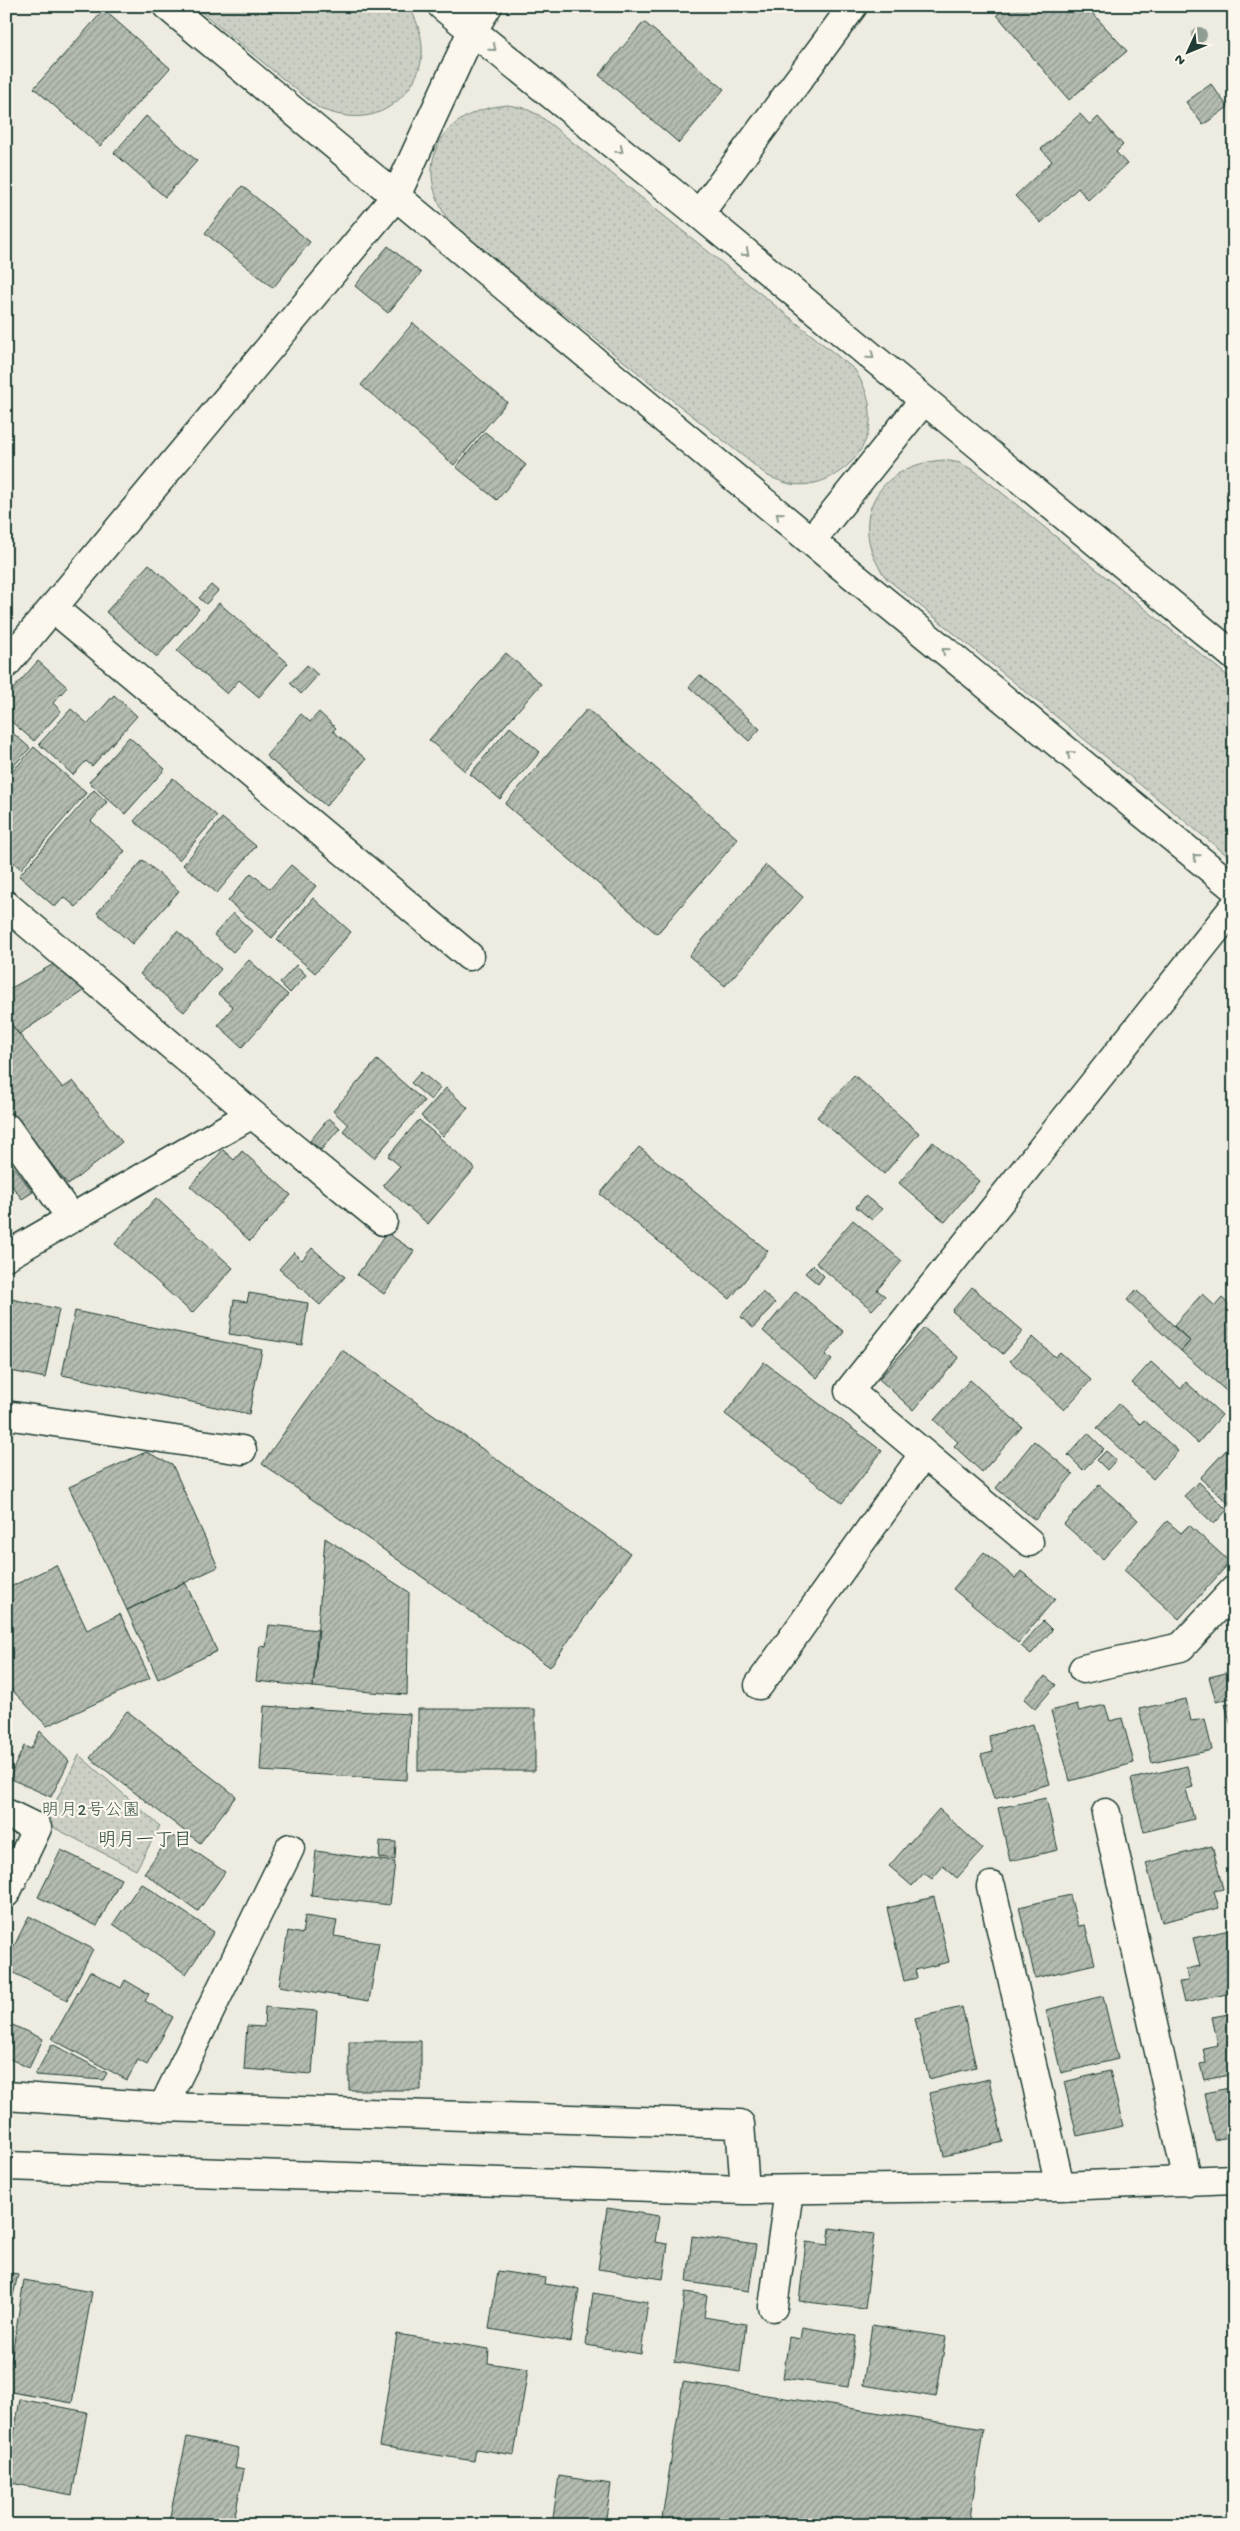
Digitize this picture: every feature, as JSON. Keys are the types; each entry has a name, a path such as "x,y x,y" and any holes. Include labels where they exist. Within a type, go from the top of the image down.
{"street":[{"path":"167,6 810,541 1234,888"},
{"path":"442,6 699,214 1234,656"},
{"path":"6,664 396,196 472,32 488,6"},
{"path":"699,214 853,6"},
{"path":"810,541 924,400"},
{"path":"52,608 469,956"},
{"path":"6,904 252,1114 383,1221"},
{"path":"1029,1542 849,1391 1234,907"},
{"path":"6,1256 252,1114"},
{"path":"7,1128 71,1218"},
{"path":"6,1415 242,1450"},
{"path":"759,1684 923,1455"},
{"path":"1083,1669 1181,1646 1234,1590"},
{"path":"6,1813 37,1828 6,1893"},
{"path":"1106,1813 1188,2182"},
{"path":"164,2107 290,1848"},
{"path":"991,1886 1060,2186"},
{"path":"6,2096 164,2107 740,2124 745,2190"},
{"path":"6,2166 745,2190 1060,2186 1234,2179"},
{"path":"773,2307 789,2190"}],"green space":[{"path":"194,6 409,6 418,25 422,46 419,70 406,92 397,101 376,113 364,116 347,116 320,109"},
{"path":"508,105 524,108 539,115 855,370 867,395 870,412 869,427 865,442 857,455 846,466 820,482 805,485 790,484 768,476 451,224 439,202 433,182 433,162 438,145 449,130 464,118 484,109"},
{"path":"944,460 960,463 975,471 1234,681 1234,861 886,578 874,557 868,536 868,517 874,500 885,484 900,472 920,464"},
{"name":"明月2号公園","path":"79,1755 160,1826 136,1870 45,1823"}],"building":[{"path":"1006,6 1086,6 1127,51 1069,100 997,15"},
{"path":"104,10 170,68 100,146 34,88"},
{"path":"644,22 724,89 679,143 599,75"},
{"path":"1211,84 1228,107 1203,125 1186,102"},
{"path":"1080,114 1090,125 1098,117 1123,145 1116,152 1127,164 1088,200 1078,188 1041,223 1015,196 1052,161 1041,149"},
{"path":"146,116 197,161 165,197 114,153"},
{"path":"242,186 310,242 273,288 205,233"},
{"path":"388,246 421,273 388,313 355,286"},
{"path":"413,323 507,402 454,465 361,385"},
{"path":"485,432 526,465 497,500 456,467"},
{"path":"149,564 199,609 157,657 106,612"},
{"path":"211,585 218,591 206,604 199,598"},
{"path":"219,603 288,663 259,697 239,680 227,694 177,651"},
{"path":"506,653 541,684 465,771 429,740"},
{"path":"38,661 67,687 53,703 61,711 34,741 6,717 6,697"},
{"path":"307,665 318,675 301,694 290,683"},
{"path":"700,675 760,729 749,741 689,687"},
{"path":"114,695 137,716 92,766 86,761 73,775 39,744 71,709 88,724"},
{"path":"587,709 738,839 657,934 505,804"},
{"path":"319,712 336,728 333,731 366,759 326,806 266,756 301,714 310,722"},
{"path":"6,727 30,748 6,774"},
{"path":"510,727 540,752 500,799 470,774"},
{"path":"129,737 165,769 125,814 89,782"},
{"path":"34,747 86,793 21,869 6,856 6,779"},
{"path":"173,778 217,816 179,860 134,821"},
{"path":"94,790 107,802 91,821 125,851 76,907 64,897 55,907 19,876"},
{"path":"222,818 256,846 217,893 183,865"},
{"path":"143,860 179,891 132,944 97,913"},
{"path":"291,865 316,886 272,938 228,901 251,873 270,889"},
{"path":"766,865 803,897 725,986 689,956"},
{"path":"313,898 351,932 315,973 277,940"},
{"path":"233,913 252,931 233,952 214,935"},
{"path":"177,931 221,969 184,1012 140,974"},
{"path":"249,960 288,995 242,1047 218,1025 233,1007 218,994"},
{"path":"59,961 87,989 19,1034 6,1018 6,991"},
{"path":"296,965 306,975 290,993 280,983"},
{"path":"6,1018 63,1088 73,1081 122,1142 68,1185 6,1106"},
{"path":"377,1060 424,1101 374,1158 343,1131 348,1125 333,1111"},
{"path":"421,1072 440,1088 431,1100 411,1083"},
{"path":"854,1075 919,1133 884,1174 817,1117"},
{"path":"446,1088 468,1108 443,1136 421,1116"},
{"path":"329,1118 340,1128 321,1150 310,1141"},
{"path":"419,1120 475,1168 428,1224 383,1185 400,1166 388,1156"},
{"path":"933,1142 979,1181 945,1222 899,1183"},
{"path":"639,1147 768,1251 730,1299 600,1194"},
{"path":"223,1150 234,1160 242,1151 291,1195 250,1241 190,1186"},
{"path":"12,1164 33,1192 22,1199 6,1178 6,1168"},
{"path":"865,1196 882,1209 872,1220 856,1207"},
{"path":"156,1198 233,1268 192,1313 115,1244"},
{"path":"853,1220 902,1261 877,1290 885,1296 872,1310 816,1263"},
{"path":"387,1233 414,1251 384,1294 357,1275"},
{"path":"312,1248 345,1277 320,1305 279,1269 294,1252 302,1260"},
{"path":"813,1265 824,1276 818,1284 805,1273"},
{"path":"972,1287 1023,1331 1003,1354 952,1311"},
{"path":"1136,1290 1190,1341 1181,1351 1127,1300"},
{"path":"796,1291 844,1332 825,1355 832,1360 817,1378 763,1331"},
{"path":"762,1292 775,1303 753,1328 741,1317"},
{"path":"249,1293 308,1303 302,1345 229,1334 234,1300 247,1302"},
{"path":"1202,1294 1215,1306 1222,1298 1234,1309 1233,1397 1181,1351 1190,1341 1173,1326"},
{"path":"6,1298 59,1309 45,1378 6,1370"},
{"path":"75,1311 262,1350 249,1414 62,1375"},
{"path":"924,1328 959,1358 913,1410 879,1379"},
{"path":"1033,1337 1055,1357 1060,1352 1091,1380 1064,1410 1010,1361"},
{"path":"342,1350 630,1553 550,1667 262,1464"},
{"path":"764,1362 882,1451 842,1503 725,1414"},
{"path":"1151,1362 1181,1389 1186,1382 1222,1415 1198,1443 1132,1383"},
{"path":"970,1380 1022,1427 982,1472 954,1446 958,1442 934,1420"},
{"path":"1119,1404 1140,1424 1144,1420 1178,1451 1153,1479 1097,1428"},
{"path":"1088,1433 1104,1449 1083,1470 1068,1455"},
{"path":"1034,1441 1073,1474 1035,1520 996,1488"},
{"path":"1228,1448 1234,1453 1234,1508 1200,1478"},
{"path":"1106,1451 1116,1460 1107,1470 1097,1460"},
{"path":"146,1452 172,1464 218,1567 127,1610 69,1487"},
{"path":"1199,1482 1227,1510 1214,1524 1184,1496"},
{"path":"1099,1485 1138,1520 1103,1559 1064,1524"},
{"path":"1167,1521 1181,1533 1189,1525 1230,1562 1179,1619 1124,1570"},
{"path":"325,1538 409,1592 407,1695 313,1687"},
{"path":"984,1552 1015,1578 1021,1571 1055,1599 1018,1643 953,1589"},
{"path":"56,1565 87,1630 120,1614 150,1678 47,1726 6,1684 6,1589"},
{"path":"185,1582 217,1651 158,1679 127,1610"},
{"path":"1043,1621 1052,1630 1031,1654 1021,1646"},
{"path":"269,1625 319,1630 313,1687 256,1681 260,1646 266,1647"},
{"path":"1234,1671 1234,1697 1216,1702 1209,1677"},
{"path":"1045,1676 1056,1685 1035,1709 1024,1699"},
{"path":"1186,1699 1191,1721 1205,1719 1212,1750 1152,1763 1139,1709"},
{"path":"1234,1702 1234,1737 1225,1704"},
{"path":"1077,1704 1079,1711 1105,1705 1110,1721 1122,1718 1134,1763 1070,1781 1051,1711"},
{"path":"264,1706 410,1714 407,1780 260,1771"},
{"path":"418,1709 535,1709 535,1771 418,1771"},
{"path":"127,1711 236,1796 200,1843 90,1758"},
{"path":"1033,1724 1050,1784 994,1799 981,1755 993,1752 989,1736"},
{"path":"40,1731 69,1761 51,1797 9,1778 24,1746 31,1749"},
{"path":"1187,1766 1193,1787 1186,1789 1194,1819 1144,1832 1131,1779"},
{"path":"1046,1798 1058,1850 1010,1861 998,1808"},
{"path":"939,1809 983,1849 957,1878 943,1866 932,1879 924,1873 912,1886 889,1866"},
{"path":"171,1835 225,1872 198,1911 144,1873"},
{"path":"380,1841 396,1842 395,1860 379,1858"},
{"path":"1212,1846 1223,1889 1214,1891 1219,1908 1162,1922 1146,1863"},
{"path":"61,1850 121,1879 97,1926 38,1897"},
{"path":"316,1851 395,1862 390,1905 311,1896"},
{"path":"141,1883 214,1932 186,1974 113,1924"},
{"path":"1070,1895 1078,1926 1085,1925 1095,1964 1035,1978 1019,1907"},
{"path":"934,1897 949,1962 915,1970 917,1978 904,1981 887,1908"},
{"path":"29,1916 93,1949 67,2000 6,1969 6,1962"},
{"path":"305,1916 337,1921 334,1936 379,1943 369,2001 279,1986 288,1931 302,1934"},
{"path":"1234,1929 1234,1984 1230,1984 1232,1993 1184,2003 1179,1982 1188,1981 1186,1969 1200,1966 1193,1938"},
{"path":"90,1971 121,1988 125,1980 149,1994 145,2001 173,2017 147,2065 138,2060 127,2080 52,2039"},
{"path":"1103,1996 1118,2059 1061,2073 1046,2010"},
{"path":"265,2007 317,2011 312,2074 244,2069 247,2026 264,2027"},
{"path":"962,2007 976,2067 929,2079 915,2018"},
{"path":"1234,2013 1234,2074 1204,2080 1200,2064 1206,2063 1203,2048 1218,2045 1212,2017"},
{"path":"6,2022 43,2039 29,2068 6,2057"},
{"path":"349,2041 421,2041 421,2090 349,2090"},
{"path":"52,2044 107,2073 103,2080 35,2075"},
{"path":"1110,2071 1123,2126 1077,2136 1064,2082"},
{"path":"989,2079 1003,2142 944,2156 929,2093"},
{"path":"1234,2087 1234,2136 1214,2140 1204,2093"},
{"path":"607,2208 659,2216 655,2242 668,2244 663,2279 598,2269"},
{"path":"830,2228 874,2234 865,2309 799,2301 806,2242 828,2245"},
{"path":"692,2236 756,2245 749,2291 687,2282"},
{"path":"498,2271 545,2278 544,2284 579,2289 571,2342 489,2329"},
{"path":"6,2272 18,2274 6,2327"},
{"path":"24,2280 92,2292 72,2403 6,2391"},
{"path":"685,2292 707,2295 704,2317 746,2324 740,2372 675,2362"},
{"path":"593,2293 648,2302 641,2354 586,2345"},
{"path":"872,2325 946,2337 936,2397 863,2385"},
{"path":"802,2327 856,2336 848,2387 783,2378 789,2337 800,2339"},
{"path":"397,2334 489,2349 488,2363 528,2369 514,2455 476,2449 474,2461 379,2446"},
{"path":"683,2382 983,2429 969,2525 661,2525"},
{"path":"20,2399 87,2412 72,2495 6,2482"},
{"path":"187,2437 239,2448 235,2468 244,2470 233,2525 168,2525"},
{"path":"559,2476 611,2484 605,2525 552,2525"}],"district":[{"name":"明月一丁目","path":"145,1838"}]}
